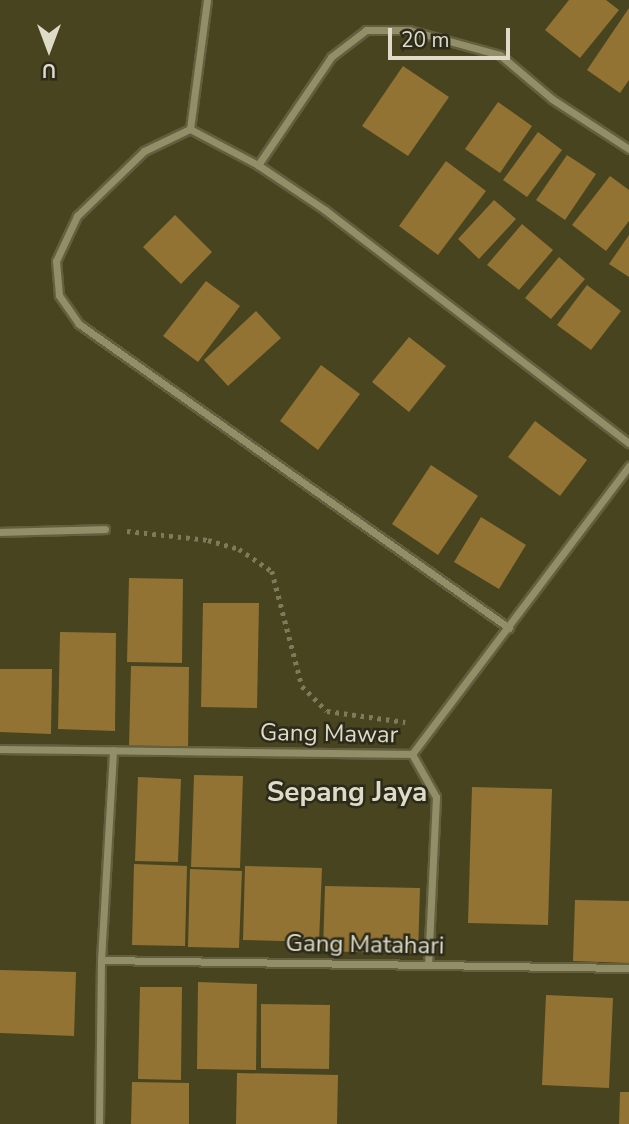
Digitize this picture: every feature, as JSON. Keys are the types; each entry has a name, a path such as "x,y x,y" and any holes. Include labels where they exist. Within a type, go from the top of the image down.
{"street":[{"path":"190,129 207,0"},
{"path":"258,165 331,57 366,30 409,30 500,55 552,99 629,149"},
{"path":"190,129 258,165 629,443"},
{"path":"190,129 144,151 77,216 56,261 59,295 79,324 509,628"},
{"path":"412,754 436,726 629,466"},
{"path":"0,532 105,529"},
{"name":"Gang Mawar","path":"0,749 412,754 436,797 428,965"},
{"path":"99,1124 100,960 113,750"},
{"name":"Gang Matahari","path":"100,960 629,968"}],"path":[{"path":"105,529 208,540 239,549 272,571 302,686 327,711 436,726"}],"building":[{"path":"569,0 606,0 619,10 580,58 545,30"},
{"path":"629,8 629,80 620,93 587,70"},
{"path":"403,66 449,97 408,156 362,126"},
{"path":"498,102 532,126 500,173 465,149"},
{"path":"538,132 562,150 527,197 503,180"},
{"path":"567,155 596,174 565,220 536,200"},
{"path":"446,161 486,191 438,255 399,226"},
{"path":"610,176 629,190 629,221 606,251 572,225"},
{"path":"494,200 516,219 479,259 458,239"},
{"path":"175,215 212,252 181,284 143,247"},
{"path":"522,224 553,250 519,290 487,265"},
{"path":"629,235 629,277 609,264"},
{"path":"559,257 585,279 551,319 525,298"},
{"path":"206,281 240,306 198,362 163,336"},
{"path":"587,285 621,311 591,350 557,325"},
{"path":"256,311 281,338 228,386 204,360"},
{"path":"409,337 446,366 409,412 372,382"},
{"path":"321,365 360,394 318,450 280,421"},
{"path":"535,421 587,460 560,496 508,457"},
{"path":"431,465 478,496 438,555 392,524"},
{"path":"481,517 526,545 499,589 454,562"},
{"path":"129,578 183,579 182,663 127,662"},
{"path":"203,603 259,603 257,708 201,707"},
{"path":"60,632 116,633 115,731 58,729"},
{"path":"131,666 189,667 188,749 129,747"},
{"path":"0,669 52,669 51,734 0,732"},
{"path":"194,775 243,776 240,868 191,867"},
{"path":"138,777 181,779 178,862 135,861"},
{"path":"472,787 552,789 548,925 468,923"},
{"path":"134,864 187,866 185,946 132,945"},
{"path":"245,866 322,868 319,942 243,940"},
{"path":"190,869 242,871 239,948 188,947"},
{"path":"325,886 420,888 418,954 323,951"},
{"path":"575,900 629,901 629,963 573,961"},
{"path":"0,970 76,972 74,1036 0,1033"},
{"path":"198,982 257,984 256,1070 197,1069"},
{"path":"140,987 182,987 181,1080 138,1079"},
{"path":"546,995 613,998 609,1088 542,1085"},
{"path":"261,1004 330,1005 329,1069 261,1068"},
{"path":"237,1073 338,1075 337,1124 236,1124"},
{"path":"132,1082 189,1083 189,1124 131,1124"},
{"path":"620,1092 629,1092 629,1124 619,1124"}],"district":[{"name":"Sepang Jaya","path":"347,792"}]}
